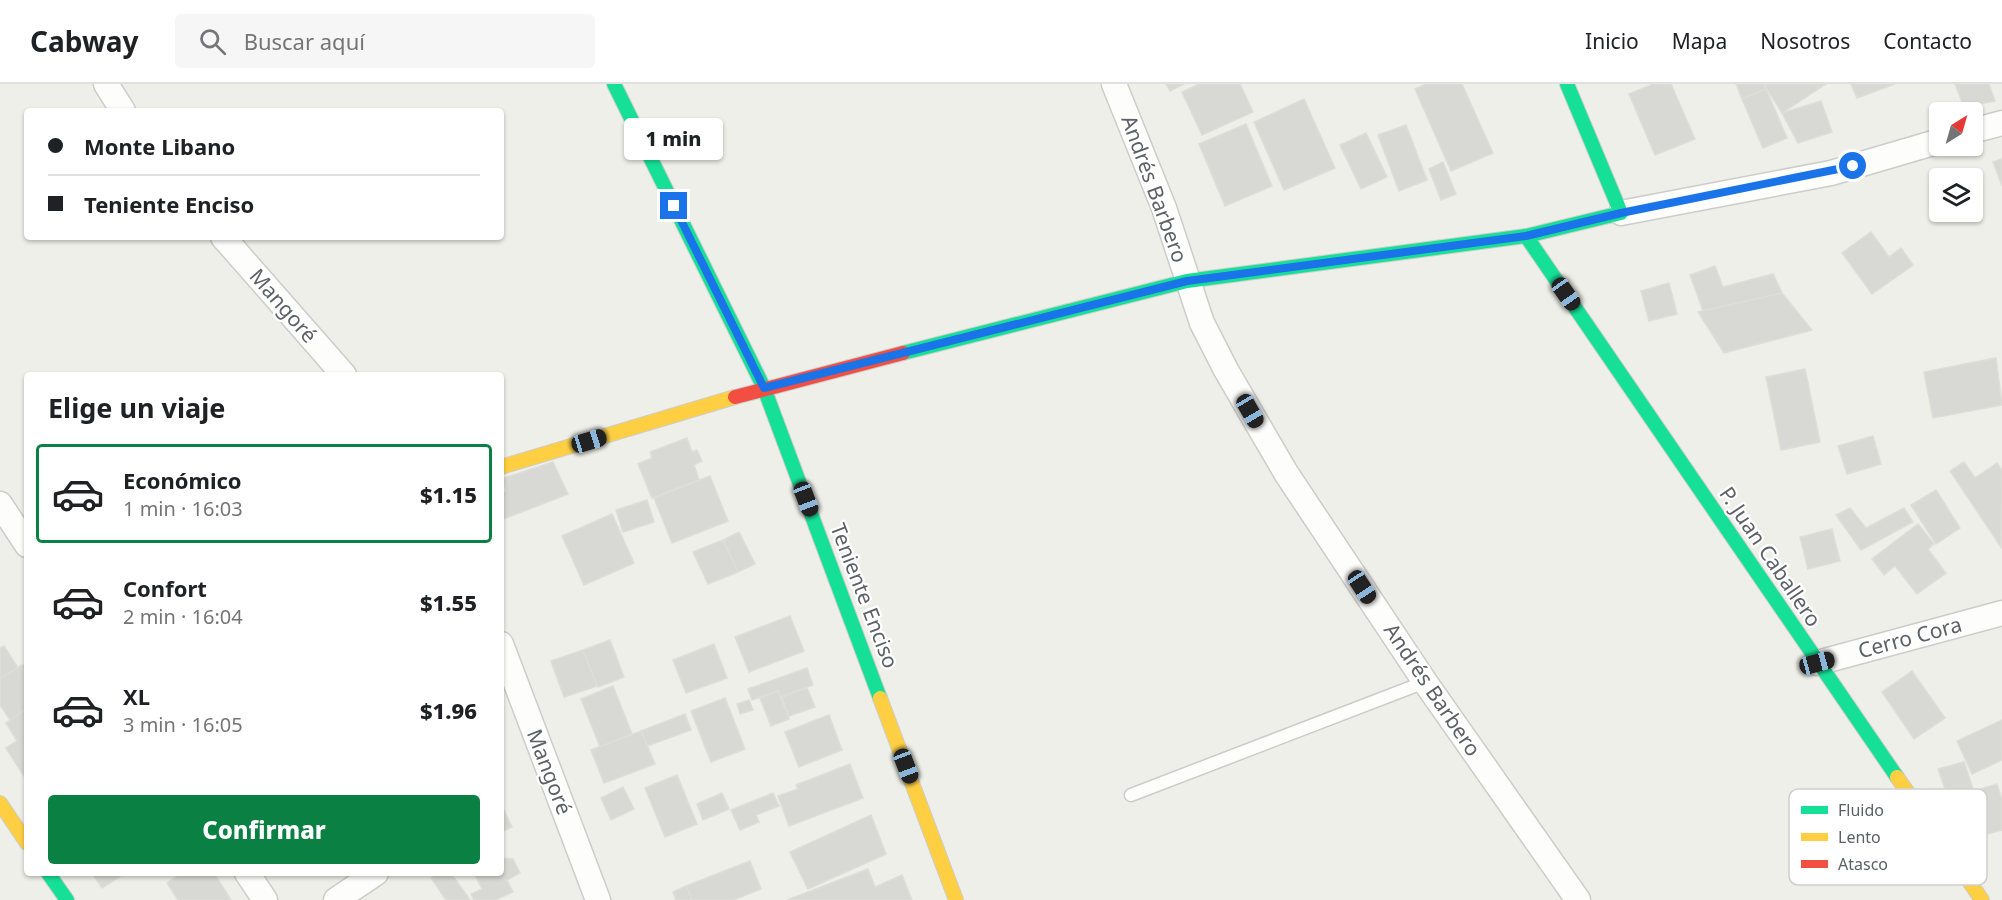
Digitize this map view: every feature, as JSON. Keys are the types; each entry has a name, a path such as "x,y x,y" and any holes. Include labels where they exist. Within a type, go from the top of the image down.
{"street":[{"path":"106,84 121,108"},
{"name":"Teniente Enciso","path":"614,84 764,388 956,900"},
{"name":"Andrés Barbero","path":"1114,84 1164,208 1202,322 1226,370 1286,473 1425,682 1578,900"},
{"path":"1567,84 1621,213"},
{"path":"1983,128 2002,123"},
{"path":"504,466 764,388 1187,281 1526,236 1621,213 1831,173 1929,144"},
{"name":"P. Juan Caballero","path":"1526,236 1905,789"},
{"name":"Mangoré","path":"226,240 341,372"},
{"path":"0,504 24,540"},
{"name":"Cerro Cora","path":"1817,663 2002,613"},
{"name":"Mangoré","path":"504,652 598,900"},
{"path":"0,803 24,839"},
{"path":"50,876 67,900"},
{"path":"249,876 265,900"},
{"path":"336,900 372,876"},
{"name":"P. Juan Caballero","path":"1972,885 1982,900"}],"lane":[{"path":"1131,795 1425,682"}],"building":[{"path":"1166,84 1184,84 1170,91"},
{"path":"1199,84 1240,84 1253,112 1202,135 1182,92"},
{"path":"1426,84 1462,84 1493,153 1451,171 1415,89"},
{"path":"1653,84 1671,84 1695,139 1655,155 1629,94"},
{"path":"1736,84 1764,84 1766,89 1742,99"},
{"path":"1768,84 1826,84 1782,113 1765,86"},
{"path":"1851,84 1895,84 1857,98"},
{"path":"1955,84 1989,84 1995,101 1983,103 1962,102"},
{"path":"1766,89 1787,138 1763,148 1742,99"},
{"path":"1304,99 1335,168 1284,190 1254,122"},
{"path":"1821,101 1832,132 1798,143 1782,113"},
{"path":"1246,124 1272,186 1225,206 1199,144"},
{"path":"1406,125 1427,180 1399,191 1378,135"},
{"path":"1366,133 1387,177 1361,189 1340,145"},
{"path":"2002,159 2002,186 1993,162"},
{"path":"1443,162 1456,194 1441,200 1429,169"},
{"path":"1871,232 1889,257 1901,248 1913,265 1872,294 1842,253"},
{"path":"1715,266 1723,287 1773,274 1782,293 1703,311 1690,275"},
{"path":"1669,283 1677,314 1649,321 1641,291"},
{"path":"1782,293 1812,330 1724,353 1698,312"},
{"path":"1996,358 2002,405 1933,418 1924,372"},
{"path":"1805,369 1820,442 1781,450 1766,377"},
{"path":"1873,436 1881,464 1847,474 1838,446"},
{"path":"687,438 692,452 697,450 702,461 694,465 699,480 652,498 638,464 652,458 650,452"},
{"path":"553,462 568,494 504,519 504,492 506,491 504,478"},
{"path":"1964,462 1975,478 1997,463 2002,470 2001,547 1950,471"},
{"path":"710,476 728,521 672,543 654,498"},
{"path":"1936,490 1960,528 1936,544 1911,505"},
{"path":"647,500 654,522 623,532 616,510"},
{"path":"1850,508 1866,528 1904,508 1913,522 1861,550 1836,515"},
{"path":"612,514 634,563 584,585 562,536"},
{"path":"1918,524 1934,544 1928,549 1946,573 1917,594 1895,566 1884,575 1872,559"},
{"path":"1832,529 1840,561 1808,569 1800,537"},
{"path":"739,532 755,564 738,572 723,540"},
{"path":"723,540 738,572 708,584 693,552"},
{"path":"790,616 804,651 749,672 735,637"},
{"path":"610,640 624,677 598,687 583,650"},
{"path":"714,644 727,678 686,693 673,660"},
{"path":"4,646 18,668 0,679 0,648"},
{"path":"583,650 597,686 564,697 551,661"},
{"path":"20,666 24,672 24,711 10,720 0,705 0,679"},
{"path":"807,668 813,685 780,697 778,691 752,700 748,689"},
{"path":"1912,671 1945,718 1914,739 1882,692"},
{"path":"613,686 632,734 600,747 581,699"},
{"path":"807,688 815,707 789,716 782,697"},
{"path":"778,691 789,719 771,726 760,698"},
{"path":"725,698 745,749 711,762 691,711"},
{"path":"749,700 753,710 740,714 737,704"},
{"path":"24,711 24,776 6,748 17,741 6,723"},
{"path":"685,714 691,730 647,746 641,731"},
{"path":"829,715 842,750 799,767 785,732"},
{"path":"2002,720 2002,760 1972,774 1957,741"},
{"path":"641,731 655,764 604,783 591,750"},
{"path":"1964,762 1973,789 1945,789 1938,769"},
{"path":"850,764 863,798 789,826 778,796 798,789 796,785"},
{"path":"677,775 697,824 665,837 645,788"},
{"path":"1997,784 2002,800 2002,830 1987,834 1987,789 1980,789"},
{"path":"623,787 634,809 611,820 601,798"},
{"path":"722,793 729,809 703,820 697,804"},
{"path":"773,793 779,806 756,815 759,822 740,830 731,810"},
{"path":"504,810 512,827 504,831"},
{"path":"871,815 886,854 808,889 790,852"},
{"path":"504,858 513,859 520,873 507,880 513,892 495,900 474,900 471,894 482,889 476,876 504,876"},
{"path":"750,861 761,889 733,900 692,900 686,886"},
{"path":"868,869 875,887 902,875 912,900 787,900"},
{"path":"94,876 121,876 102,888"},
{"path":"178,876 216,876 231,900 178,900 167,883"},
{"path":"453,876 470,900 446,900 431,878"},
{"path":"686,886 692,900 676,900 673,892"}],"traffic: fast":[{"path":"614,84 764,388 880,698"},
{"path":"903,353 1187,281 1526,236 1621,213 1567,84"},
{"path":"1526,236 1897,777"},
{"path":"50,876 67,900"}],"traffic: slow":[{"path":"504,466 735,397"},
{"path":"880,698 956,900"},
{"path":"1897,777 1905,789"},
{"path":"0,803 24,839"},
{"path":"1972,885 1982,900"}],"traffic: jam":[{"path":"735,397 903,353"}],"route":[{"path":"674,206 764,388 1187,281 1526,236 1621,213 1831,173 1853,166"}]}
